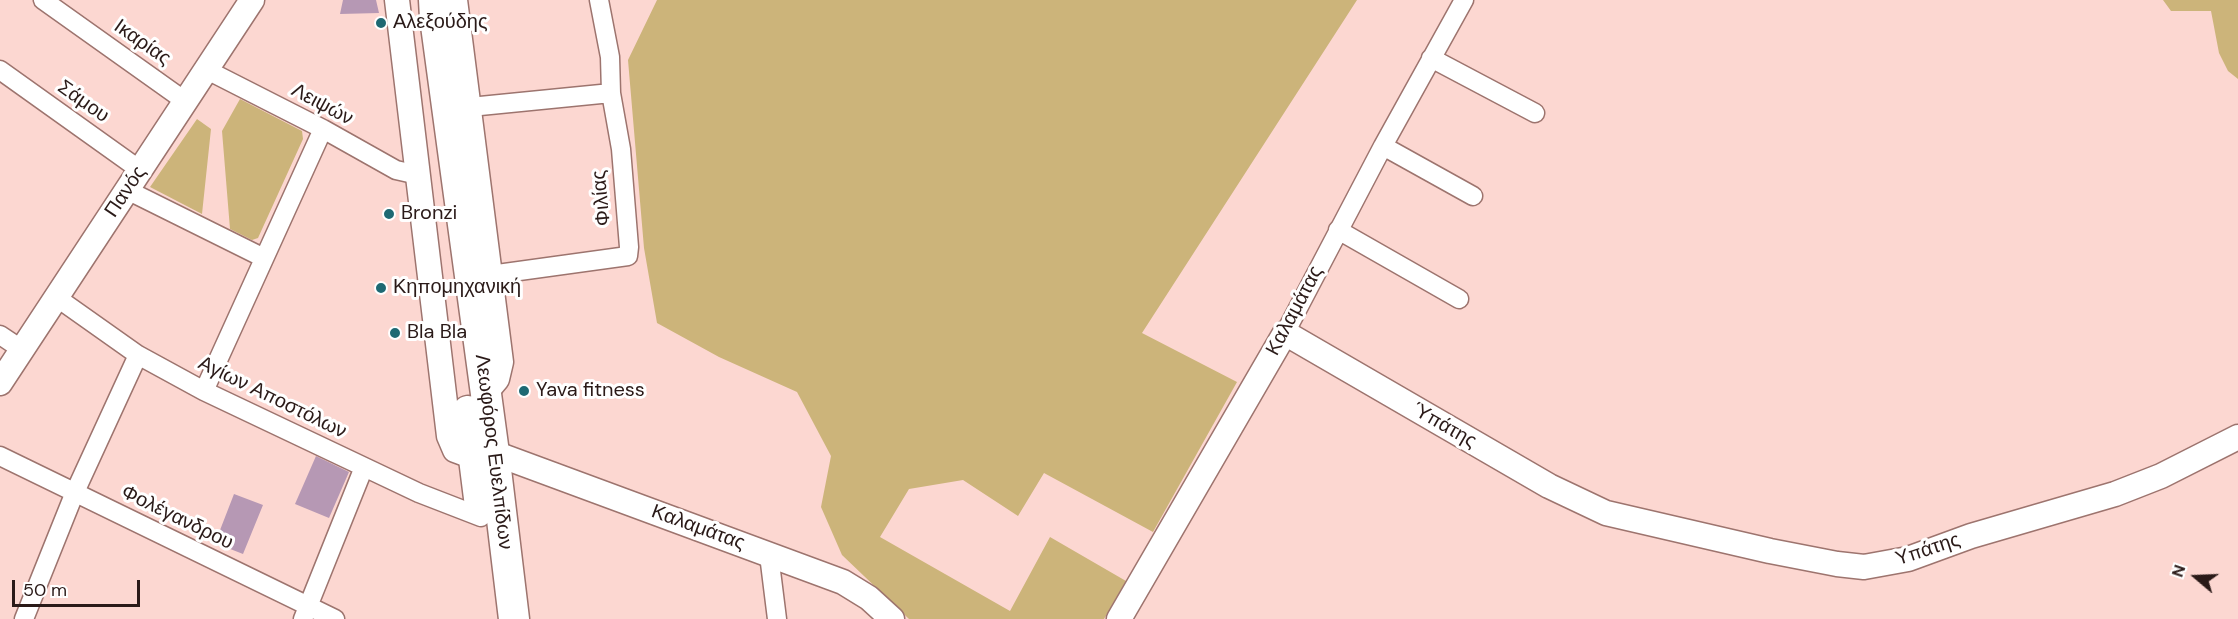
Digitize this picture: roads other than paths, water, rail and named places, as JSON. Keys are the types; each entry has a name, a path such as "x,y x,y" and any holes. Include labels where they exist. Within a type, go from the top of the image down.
{"main road":[{"name":"Λεωφόρος Ευελπίδων","path":"413,9 435,18 486,392 481,517 494,619"},
{"name":"Λεωφόρος Ευελπίδων","path":"413,9 484,455 514,619"}],"street":[{"name":"Ικαρίας","path":"43,0 185,101"},
{"name":"Πανός","path":"0,383 252,0"},
{"path":"455,0 501,362 497,379 486,392"},
{"name":"Φιλίας","path":"490,274 627,256 629,247 621,149 611,93 610,57 599,0"},
{"name":"Καλαμάτας","path":"1119,619 1285,333 1383,146 1464,0"},
{"name":"Καλαμάτας","path":"413,9 418,175 449,436 455,450 484,455 828,576 857,589 892,619"},
{"path":"1431,58 1535,113"},
{"name":"Λειψών","path":"207,69 396,170 418,175"},
{"name":"Σάμου","path":"0,70 140,170"},
{"path":"470,107 611,93"},
{"path":"204,391 323,129"},
{"path":"1383,146 1473,196"},
{"path":"127,190 264,258"},
{"path":"1338,230 1459,299"},
{"name":"Αγίων Αποστόλων","path":"56,297 138,354 204,391 419,494 481,517"},
{"name":"Ύπάτης","path":"1285,333 1549,486 1606,513"},
{"path":"0,335 21,349"},
{"path":"24,619 75,492 138,354"},
{"name":"Υπάτης","path":"1606,513 1637,522 1770,550 1837,564 1864,567 1908,559 1971,536 2115,494 2161,476 2238,437"},
{"name":"Φολέγανδρου","path":"0,456 75,492 306,613 335,619"},
{"path":"306,613 364,467"},
{"path":"769,555 777,619"}],"place":[{"name":"Αλεξούδης","path":"381,23"},
{"name":"Bronzi","path":"389,214"},
{"name":"Κηπομηχανική","path":"381,288"},
{"name":"Bla Bla","path":"395,333"},
{"name":"Yava fitness","path":"524,391"}]}
